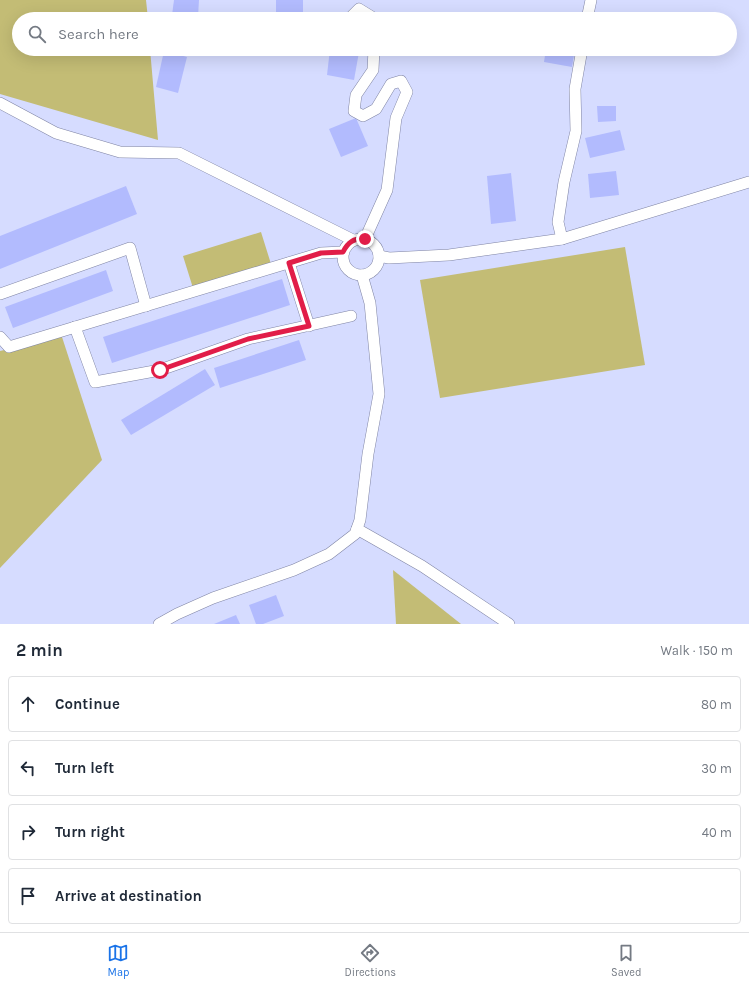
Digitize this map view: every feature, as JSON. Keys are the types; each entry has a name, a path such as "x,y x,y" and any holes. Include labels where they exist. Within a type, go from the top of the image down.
{"street":[{"path":"588,12 591,0"},
{"path":"365,239 387,190 396,118 407,92 401,81 392,84 376,109 363,116 354,111 356,95 373,70 374,56"},
{"path":"562,239 558,222 564,182 576,131 575,88 581,56"},
{"path":"0,103 56,133 120,152 179,153 353,240 365,239 375,245 379,256 378,262 373,270 367,274 362,275 351,272 344,263 343,252 353,240"},
{"path":"379,256 389,258 449,255 562,239 723,188 749,182"},
{"path":"0,294 130,248 146,306"},
{"path":"0,337 9,347 321,253 343,252"},
{"path":"289,263 309,326"},
{"path":"159,624 177,614 214,598 294,570 329,554 355,534 360,520 368,454 379,394 370,303 362,275"},
{"path":"76,327 95,382 160,370 248,339 351,316"},
{"path":"357,529 422,566 509,624"}],"shaded area":[{"path":"0,0 146,0 147,12 12,12 12,56 151,56 158,140 0,94"},
{"path":"261,232 271,264 193,288 183,256"},
{"path":"625,247 645,365 440,398 420,280"},
{"path":"62,337 102,460 0,568 0,351"},
{"path":"393,570 461,624 396,624"}],"building":[{"path":"174,0 199,0 198,12 172,12"},
{"path":"276,0 303,0 303,12 276,12"},
{"path":"163,56 187,57 178,93 156,87"},
{"path":"329,56 358,56 354,80 327,75"},
{"path":"545,56 574,56 572,67 544,62"},
{"path":"597,106 616,106 616,121 598,122"},
{"path":"356,118 368,146 341,157 329,129"},
{"path":"620,130 625,150 590,158 585,138"},
{"path":"616,171 619,195 590,198 588,174"},
{"path":"511,173 516,221 491,224 487,176"},
{"path":"126,186 137,214 0,269 0,236"},
{"path":"106,270 113,291 13,328 5,307"},
{"path":"282,279 290,305 112,363 103,337"},
{"path":"299,340 306,360 220,388 214,368"},
{"path":"205,369 215,385 131,435 121,420"},
{"path":"276,595 284,616 263,624 256,624 249,605"},
{"path":"236,615 240,624 214,624"}],"route":[{"path":"160,370 248,339 309,326 289,263 321,253 343,252 353,240 365,239"}]}
